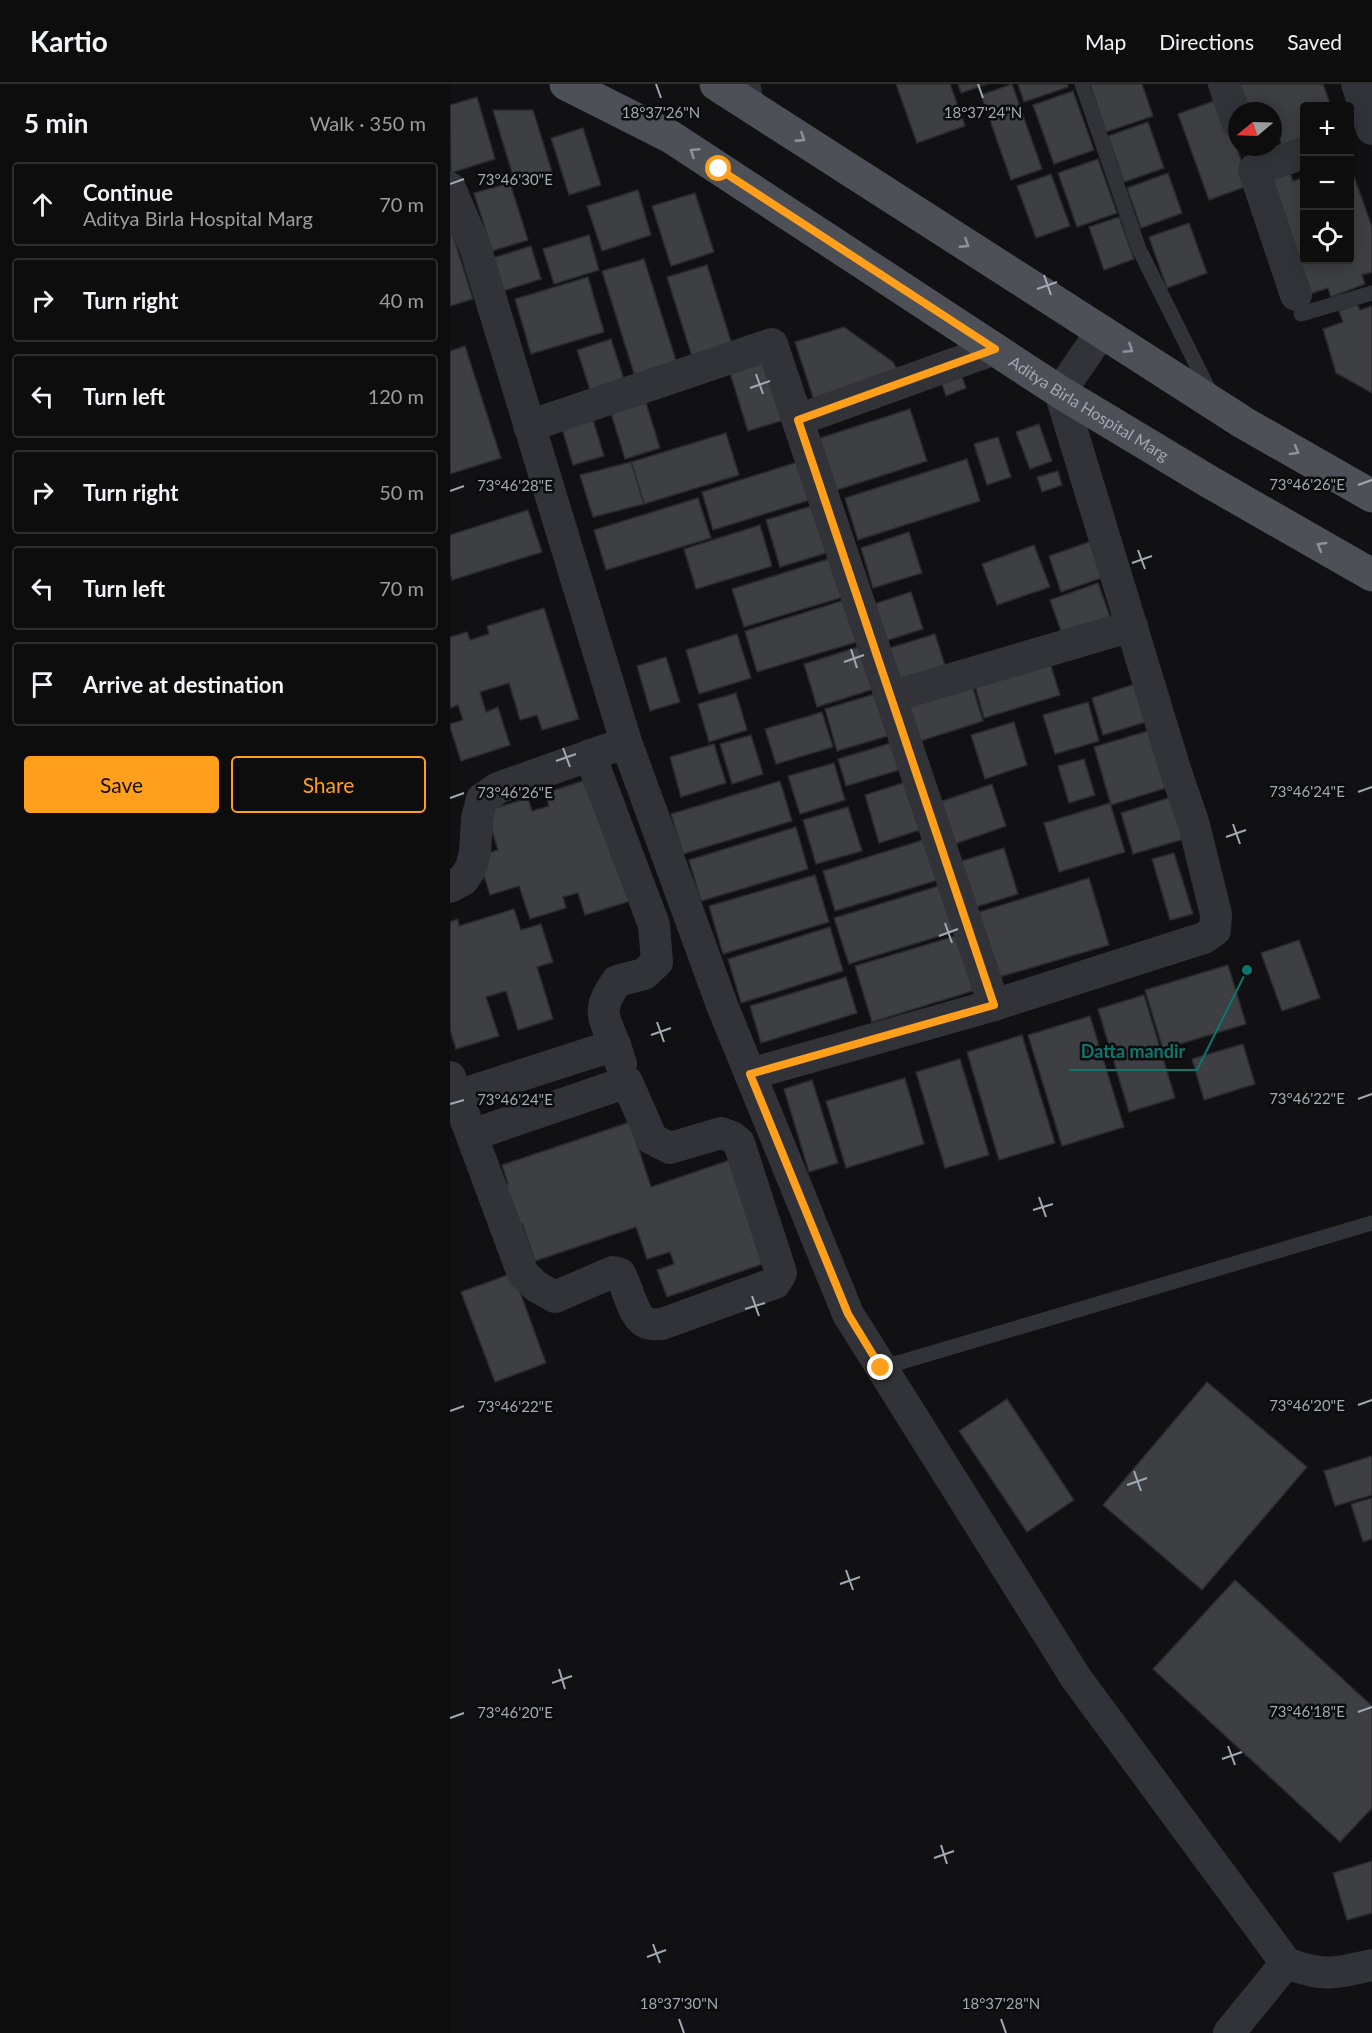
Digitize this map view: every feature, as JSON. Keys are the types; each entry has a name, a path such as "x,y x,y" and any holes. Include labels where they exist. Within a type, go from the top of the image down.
{"main road":[{"name":"Aditya Birla Hospital Marg","path":"566,84 671,137 1060,392 1208,481 1372,575"},
{"path":"716,84 756,97 1102,331 1217,405 1372,496"}],"street":[{"path":"1224,84 1230,102"},
{"path":"1354,138 1372,131 1358,84"},
{"path":"1299,305 1250,158 1300,153"},
{"path":"450,188 475,247 626,742 722,1005 848,1314 1076,1678 1286,1963 1311,1972 1327,1974 1372,1965"},
{"path":"750,1074 994,1005 1204,938 1215,930 1216,914 1194,825 1175,770 1060,392 1102,331"},
{"path":"529,426 772,344 994,1005"},
{"path":"798,420 995,349"},
{"path":"890,698 1132,626"},
{"path":"450,887 463,880 471,868 482,799 498,788 626,742"},
{"path":"590,755 654,925 657,947 657,962 644,974 617,981 607,996 602,1014 615,1045 627,1082 652,1139 670,1148 721,1133 740,1143 781,1273 775,1283 662,1324 648,1324 637,1316 620,1274 613,1272 555,1297 537,1287 523,1274 454,1087 615,1045"},
{"path":"472,1135 627,1082"},
{"path":"1229,2033 1286,1963"}],"lane":[{"path":"1082,84 1139,249 1217,405"},
{"path":"1299,305 1372,293"},
{"path":"881,1368 1372,1223"}],"building":[{"path":"896,84 950,84 965,126 917,143"},
{"path":"958,84 987,84 961,93"},
{"path":"1012,84 1042,169 1011,180 981,95"},
{"path":"1018,84 1067,84 1068,87 1024,102"},
{"path":"1090,84 1142,84 1153,116 1106,132"},
{"path":"1240,84 1323,84 1330,102 1300,102 1300,144 1283,150 1282,102 1247,102"},
{"path":"1073,91 1094,150 1054,164 1033,105"},
{"path":"477,97 495,159 451,173 450,105"},
{"path":"1219,99 1228,124 1228,156 1240,156 1250,185 1209,200 1178,114"},
{"path":"493,110 533,110 553,175 516,186"},
{"path":"1148,122 1164,168 1124,182 1108,136"},
{"path":"583,128 601,185 569,195 551,138"},
{"path":"1098,159 1117,213 1077,227 1058,173"},
{"path":"1289,170 1293,181 1300,178 1300,264 1354,264 1354,176 1372,227 1372,272 1362,275 1365,284 1331,297 1328,288 1310,294 1269,178"},
{"path":"1168,173 1182,213 1141,228 1127,188"},
{"path":"1051,174 1070,226 1036,238 1017,186"},
{"path":"510,183 528,240 492,251 474,193"},
{"path":"638,190 651,235 602,251 587,206"},
{"path":"695,193 714,252 671,266 652,206"},
{"path":"1119,217 1134,259 1104,270 1089,227"},
{"path":"1189,223 1207,273 1167,288 1149,237"},
{"path":"450,226 473,299 450,306"},
{"path":"589,235 599,270 554,284 543,249"},
{"path":"531,246 541,279 503,291 493,258"},
{"path":"644,259 678,367 636,380 602,271"},
{"path":"707,265 735,354 695,366 667,277"},
{"path":"588,277 604,332 531,354 515,299"},
{"path":"1357,304 1360,310 1372,306 1372,393 1336,373 1323,329 1343,322 1339,311"},
{"path":"844,327 893,362 900,375 816,407 795,342"},
{"path":"611,339 626,386 592,396 577,350"},
{"path":"465,346 501,458 450,474 450,351"},
{"path":"768,357 787,419 748,431 729,370"},
{"path":"960,371 966,388 946,396 940,379"},
{"path":"646,403 660,448 625,459 611,413"},
{"path":"910,409 927,461 831,492 814,440"},
{"path":"592,416 604,456 573,465 561,425"},
{"path":"1039,424 1052,461 1030,469 1016,432"},
{"path":"726,433 739,475 644,504 631,462"},
{"path":"998,437 1011,477 987,485 974,444"},
{"path":"967,459 980,501 858,540 845,498"},
{"path":"801,461 813,499 713,530 702,492"},
{"path":"631,462 644,504 593,517 580,475"},
{"path":"1058,471 1062,485 1042,492 1037,477"},
{"path":"698,498 711,538 606,570 594,530"},
{"path":"821,503 836,550 780,567 766,520"},
{"path":"528,510 542,552 452,580 450,535"},
{"path":"760,525 772,566 696,589 684,549"},
{"path":"909,532 922,573 873,588 861,548"},
{"path":"1095,540 1107,576 1061,592 1049,556"},
{"path":"1034,545 1050,587 997,605 982,564"},
{"path":"838,556 850,595 744,627 732,589"},
{"path":"1098,583 1113,625 1065,642 1050,600"},
{"path":"911,592 923,629 885,641 874,604"},
{"path":"848,599 860,641 757,672 745,631"},
{"path":"544,608 579,719 542,730 537,715 520,720 509,683 480,692 486,712 498,707 510,745 461,761 450,727 450,724 463,720 458,705 450,708 450,637 467,632 470,640 489,634 487,626"},
{"path":"737,634 751,678 699,694 686,650"},
{"path":"935,634 948,675 896,692 883,650"},
{"path":"861,646 874,689 817,707 804,664"},
{"path":"1048,656 1060,695 984,718 973,678"},
{"path":"666,657 680,702 650,711 637,666"},
{"path":"969,675 983,721 908,745 893,700"},
{"path":"1135,684 1146,722 1103,735 1092,698"},
{"path":"736,693 747,730 709,742 698,704"},
{"path":"878,693 891,735 837,751 825,709"},
{"path":"1088,702 1099,741 1055,754 1043,715"},
{"path":"822,712 833,747 776,764 765,729"},
{"path":"1014,722 1027,765 985,779 971,735"},
{"path":"1151,730 1169,787 1111,805 1094,747"},
{"path":"751,735 763,774 732,784 720,744"},
{"path":"891,743 899,770 846,786 838,759"},
{"path":"714,744 726,783 681,797 670,757"},
{"path":"1084,759 1095,795 1069,803 1058,766"},
{"path":"834,763 845,800 800,814 788,776"},
{"path":"912,780 926,828 879,843 865,795"},
{"path":"583,781 634,900 585,915 578,893 563,897 566,908 530,919 519,886 490,895 478,856 498,850 486,811 528,798 532,811 549,806 545,793"},
{"path":"780,781 792,821 683,854 671,814"},
{"path":"992,784 1006,826 949,846 934,804"},
{"path":"1178,795 1191,837 1133,854 1121,813"},
{"path":"1110,803 1125,852 1059,872 1044,823"},
{"path":"848,807 862,851 816,864 803,820"},
{"path":"796,827 808,869 701,901 689,860"},
{"path":"926,839 938,880 835,911 823,871"},
{"path":"1004,848 1018,894 966,910 952,864"},
{"path":"1174,853 1193,914 1170,920 1152,859"},
{"path":"815,875 829,922 723,954 709,906"},
{"path":"1089,878 1109,945 996,978 976,913"},
{"path":"942,885 956,931 849,964 834,918"},
{"path":"514,909 521,930 541,924 553,962 537,967 553,1019 518,1030 506,991 486,997 499,1036 456,1049 450,1030 450,922 458,919 459,926"},
{"path":"830,927 843,971 741,1003 728,959"},
{"path":"962,934 979,989 872,1022 855,966"},
{"path":"1299,940 1320,998 1282,1011 1261,953"},
{"path":"1228,965 1246,1024 1163,1049 1145,990"},
{"path":"846,977 857,1013 761,1043 750,1006"},
{"path":"1144,995 1175,1098 1129,1112 1098,1009"},
{"path":"1090,1016 1124,1127 1062,1146 1028,1035"},
{"path":"1022,1035 1055,1143 999,1160 967,1052"},
{"path":"1243,1044 1255,1084 1204,1100 1192,1059"},
{"path":"960,1059 989,1155 945,1168 916,1072"},
{"path":"905,1078 924,1144 846,1168 826,1101"},
{"path":"812,1080 838,1163 809,1172 784,1089"},
{"path":"630,1122 651,1187 733,1159 771,1261 667,1297 657,1270 674,1264 670,1252 647,1259 636,1227 535,1261 522,1223 515,1226 501,1185 508,1184 502,1165"},
{"path":"513,1273 546,1363 495,1382 461,1292"},
{"path":"1207,1382 1307,1467 1202,1590 1103,1505"},
{"path":"1007,1399 1074,1500 1027,1532 959,1431"},
{"path":"1372,1456 1372,1495 1335,1506 1324,1471"},
{"path":"1372,1498 1372,1539 1363,1542 1351,1504"},
{"path":"1235,1580 1372,1706 1372,1808 1340,1842 1153,1669"},
{"path":"1372,1861 1372,1913 1347,1920 1333,1873"}],"place":[{"name":"Datta mandir","path":"1247,970"}],"route":[{"path":"719,169 995,349 798,420 824,504 994,1005 750,1074 848,1314 881,1368"}]}
